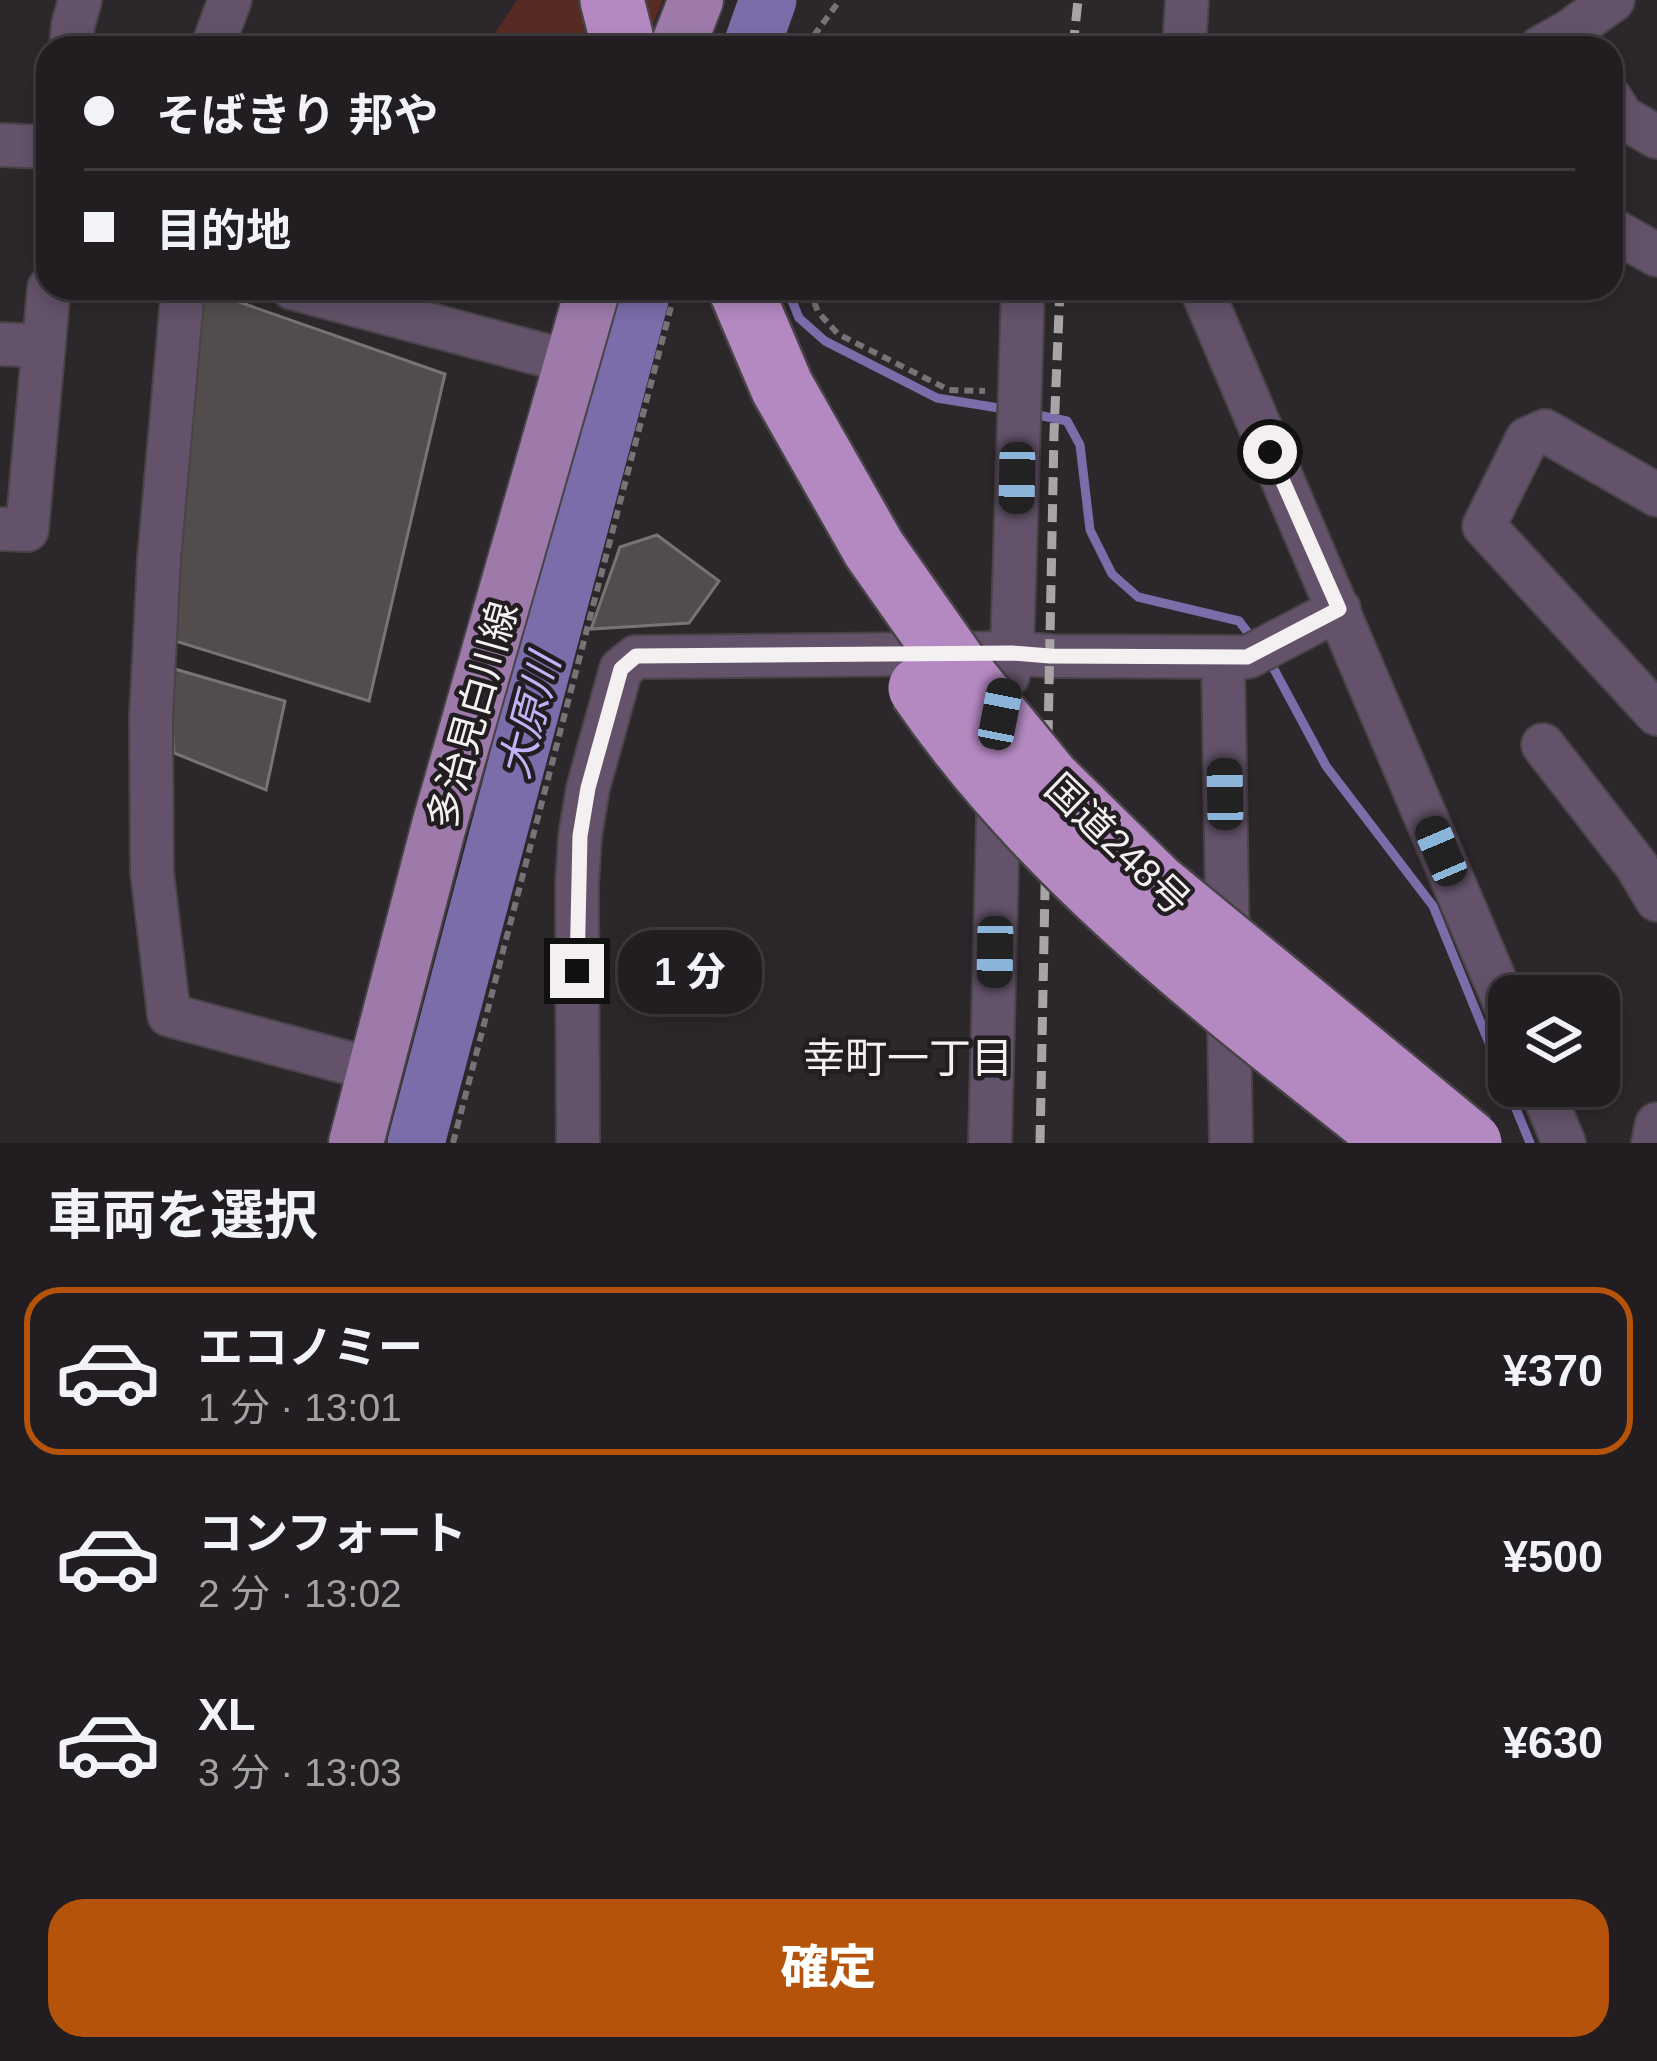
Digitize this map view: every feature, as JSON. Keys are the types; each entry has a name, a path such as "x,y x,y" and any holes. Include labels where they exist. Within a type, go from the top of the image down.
{"highway":[{"path":"612,0 621,36"},
{"path":"655,0 662,36"},
{"name":"国道248号","path":"701,300 766,446 836,565 926,697 1006,800 1111,907 1399,1143"},
{"name":"国道248号","path":"745,300 782,387 874,548 958,670 1048,779 1155,884 1470,1143"}],"main road":[{"path":"681,36 696,0"},
{"name":"多治見白川線","path":"356,1143 438,830 589,300"}],"street":[{"path":"72,36 80,0"},
{"path":"216,36 230,0"},
{"path":"1185,36 1187,0"},
{"path":"1570,36 1613,0"},
{"path":"0,145 36,146"},
{"path":"1623,236 1657,255"},
{"path":"0,529 27,530 48,300"},
{"path":"182,300 159,560 152,718 152,872 170,1015 375,1070"},
{"path":"337,300 570,362"},
{"path":"990,1143 1000,714 1012,653 1023,300"},
{"path":"1206,300 1493,975"},
{"path":"0,344 44,346"},
{"path":"1657,495 1545,431 1527,439 1484,526 1657,714"},
{"path":"578,1143 580,836 588,788 621,669 636,656 1012,653 1247,657 1339,609"},
{"path":"1222,657 1231,1143"},
{"path":"1543,745 1636,865 1657,900"},
{"path":"1549,1107 1564,1143"},
{"path":"1653,1142 1657,1124"}],"path":[{"path":"814,36 840,0"},
{"path":"453,1143 674,300"},
{"path":"814,300 838,334 950,391 1019,391"}],"shaded area":[{"path":"517,0 663,0 648,36 493,36"}],"building":[{"path":"198,300 233,300 445,374 369,701 159,636"},
{"path":"657,535 719,581 689,623 591,629 620,547"},
{"path":"168,667 285,701 266,790 174,753"}],"waterway":[{"name":"大原川","path":"755,36 768,0"},
{"name":"大原川","path":"416,1143 640,300"},
{"path":"792,300 799,318 825,341 937,398 1005,409"},
{"path":"1033,414 1067,421 1080,445 1090,530 1112,574 1138,597 1239,621 1255,642"},
{"path":"1269,660 1326,766 1433,906 1530,1143"}],"railway":[{"path":"1074,36 1078,0"},
{"path":"1040,1143 1060,300"}],"district":[{"name":"幸町一丁目","path":"908,1058"}],"route":[{"path":"577,971 577,885 588,788 621,669 636,656 1012,653 1247,657 1339,609 1270,452"}]}
